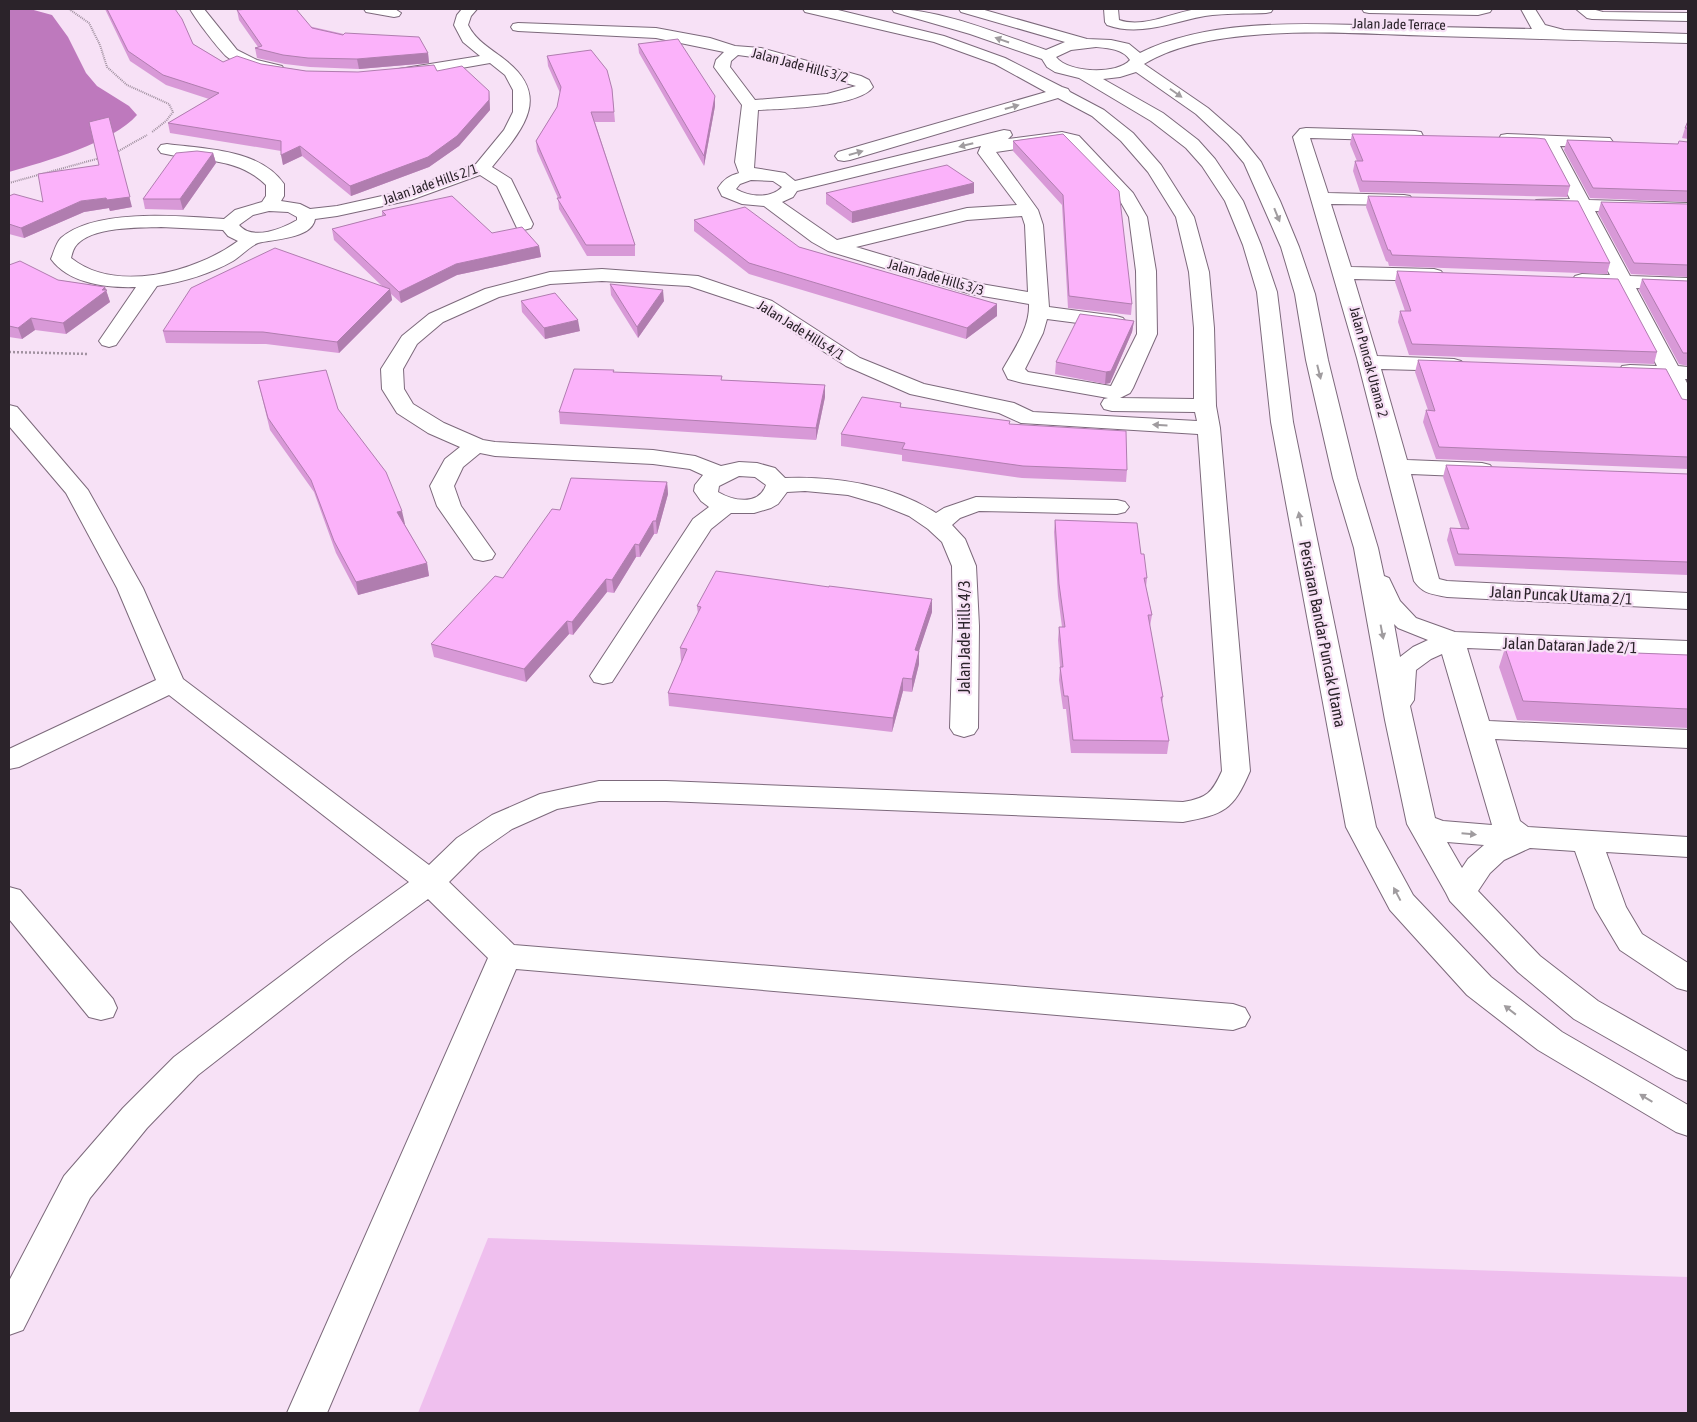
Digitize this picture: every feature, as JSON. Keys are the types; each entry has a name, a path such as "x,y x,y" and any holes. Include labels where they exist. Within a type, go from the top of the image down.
{"street":[{"path":"197,9 232,52 252,64 287,71"},
{"path":"371,9 394,13"},
{"name":"Jalan Jade Hills 2/1","path":"306,215 337,212 405,196 482,168 512,131 522,112 522,90 511,72 468,39 461,25 469,9"},
{"path":"9,1318 77,1187 141,1112 186,1066 338,949 430,882 468,845 502,822 550,801 599,791 666,791 1183,812 1212,807 1228,792 1236,771 1207,417 1204,328 1199,272 1185,217 1155,169 1127,138 1098,113 1062,92 1000,61 939,39 810,9"},
{"path":"899,9 967,28 1048,56 1050,61 1056,66 1082,73"},
{"path":"966,9 1083,43 1111,45 1132,52 1137,56 1137,63 1202,111 1234,140 1252,162 1272,201 1306,294 1316,360 1345,478 1366,548 1388,604 1407,623 1451,640"},
{"path":"1111,9 1112,22 1117,25 1126,26 1204,12 1266,9"},
{"path":"1369,9 1478,11 1485,9"},
{"path":"1528,9 1539,28"},
{"path":"1583,9 1586,12 1598,15 1688,17"},
{"name":"Jalan Jade Terrace","path":"1111,45 1152,40 1215,28 1294,21 1688,31"},
{"name":"Jalan Jade Hills 3/2","path":"518,28 656,33 710,42 734,50 761,53 855,79 863,83 865,87 860,91 849,94 806,103 750,105 744,100 722,67 724,60 734,50"},
{"name":"Jalan Jade Terrace","path":"1082,73 1110,74 1121,72 1167,47 1192,40 1266,30 1299,28 1688,38"},
{"path":"1516,34 1539,28 1565,35"},
{"path":"1048,56 1059,47 1083,43"},
{"path":"385,75 493,58"},
{"name":"Persiaran Bandar Puncak Utama","path":"1082,73 1157,117 1192,144 1209,163 1234,201 1252,246 1267,292 1282,422 1361,826 1401,902 1479,986 1550,1041 1688,1122"},
{"path":"775,176 1062,92"},
{"path":"750,105 744,162 745,168 750,175"},
{"path":"791,187 784,179 775,176 750,175 734,180 727,188 728,192 740,198 768,200 785,195 791,187 1098,113"},
{"name":"Jalan Puncak Utama 2","path":"1431,136 1306,133 1301,138 1370,362 1427,581 1433,587"},
{"path":"1068,138 1073,140 1127,197 1138,217 1146,271 1147,334 1122,388 1116,392 1105,392 1016,374 1014,369 1033,333 1039,306 1034,225 1029,210 987,153 987,149 994,146 1068,138"},
{"path":"1489,138 1623,143"},
{"path":"1548,140 1623,282 1680,373 1688,405"},
{"path":"167,149 223,157 248,164 267,174 275,184 275,196 269,206"},
{"path":"482,168 506,183 524,224"},
{"path":"1320,198 1417,201"},
{"name":"Jalan Jade Hills 3/3","path":"768,200 835,247 978,290 1039,306 1148,326"},
{"path":"1524,204 1688,208"},
{"path":"269,206 286,206 299,209 306,215 306,222 299,228 286,234 254,238 232,231 229,225 232,219 241,213 269,206"},
{"name":"Jalan Jade Hills 3/3","path":"835,247 967,214 1029,210"},
{"path":"229,225 144,221 116,224 82,232 68,241 61,250 61,259 70,269 104,279 150,281 196,271 238,251 254,238"},
{"path":"1344,273 1454,276"},
{"name":"Jalan Jade Hills 4/1","path":"719,474 694,463 653,457 495,449 476,445 436,428 405,408 393,389 392,369 409,340 436,318 492,293 550,278 602,275 691,280 764,305 853,362 918,388 1006,408 1028,418 1207,417"},
{"path":"1563,280 1688,284"},
{"path":"102,348 150,281"},
{"path":"1370,362 1477,366"},
{"path":"1613,370 1680,373"},
{"path":"9,412 76,490 130,588 171,683 430,882 505,956 1233,1017"},
{"path":"476,445 453,464 442,486 449,506 483,554"},
{"path":"1398,467 1504,471"},
{"path":"751,469 770,474 778,485 778,492 763,503 751,506 726,505 716,501 707,490 708,484 719,474 729,470 751,469"},
{"name":"Jalan Jade Hills 4/3","path":"778,485 805,484 850,488 917,511 937,524 953,539 964,566 966,626 964,728"},
{"path":"937,524 952,513 976,504 1116,507"},
{"path":"602,676 702,524 726,505"},
{"path":"1366,548 1399,720 1422,824 1461,893 1529,964 1586,1010 1688,1068"},
{"name":"Jalan Puncak Utama 2/1","path":"1433,587 1688,601"},
{"path":"1399,720 1403,667 1422,654 1451,640"},
{"path":"1451,640 1507,826 1523,839"},
{"name":"Jalan Dataran Jade 2/1","path":"1451,640 1688,649"},
{"path":"9,760 171,683"},
{"path":"1478,729 1688,739"},
{"path":"1422,824 1439,832 1523,839 1688,847"},
{"path":"1461,893 1479,866 1493,853 1523,839"},
{"path":"1587,842 1612,908 1631,942 1688,979"},
{"path":"9,898 100,1008"},
{"path":"307,1413 505,956"}],"path":[{"path":"69,9 89,23 100,45 107,67 127,85 169,104 173,112 166,121 143,138 114,153"},
{"path":"9,183 106,156"},
{"path":"9,352 102,348"}],"shaded area":[{"path":"9,9 30,9 52,15 68,37 86,73 97,86 129,106 137,115 126,125 96,142 59,157 9,172"},
{"path":"488,1238 1688,1277 1688,1413 418,1413"}],"building":[{"path":"107,9 175,9 182,19 193,44 223,62 237,56 261,64 306,71 358,72 434,65 437,71 462,66 489,91 489,100 457,136 428,157 350,186 300,146 281,155 281,141 168,123 219,93 163,75 128,51"},
{"path":"296,9 312,28 343,35 345,33 419,37 428,53 357,59 308,58 283,55 255,48 262,46 237,10"},
{"path":"678,39 715,96 704,156 638,44"},
{"path":"591,50 607,70 612,89 614,112 591,112 635,245 586,245 557,198 561,198 536,141 557,107 561,87 547,56"},
{"path":"109,117 130,197 81,201 21,228 9,224 9,196 14,194 43,202 38,174 99,165 89,122"},
{"path":"1063,134 1119,191 1132,304 1069,296 1063,195 1013,141"},
{"path":"1352,134 1545,139 1570,186 1362,181 1355,161 1363,161"},
{"path":"1567,140 1678,144 1679,141 1688,142 1688,191 1593,188"},
{"path":"197,151 213,153 180,199 143,199 176,153"},
{"path":"947,165 974,183 852,212 826,193"},
{"path":"452,196 492,233 522,227 539,246 456,264 399,292 332,229 386,215 382,211"},
{"path":"1368,196 1578,201 1610,263 1392,255 1390,250 1388,250"},
{"path":"1601,202 1688,204 1688,265 1634,263"},
{"path":"745,207 799,247 997,304 967,328 749,263 694,220"},
{"path":"275,248 390,289 337,342 263,332 163,331 191,288"},
{"path":"20,261 58,280 105,287 102,290 107,290 63,323 31,318 18,328 9,326 9,265"},
{"path":"1397,271 1618,279 1657,352 1412,344 1400,311 1411,311"},
{"path":"1642,279 1688,281 1688,353 1683,353"},
{"path":"610,284 663,290 637,327"},
{"path":"555,293 578,320 544,328 521,301"},
{"path":"1080,314 1134,321 1111,371 1106,372 1056,362"},
{"path":"1418,360 1666,369 1682,399 1688,400 1688,457 1439,447 1426,410 1435,411"},
{"path":"574,369 722,376 721,380 825,385 816,428 559,412"},
{"path":"326,370 338,409 386,472 402,511 397,512 427,563 356,582 334,541 311,480 268,418 258,381"},
{"path":"862,397 901,403 900,407 1010,421 1009,424 1126,431 1127,470 1023,466 902,449 905,443 841,434"},
{"path":"1446,465 1688,474 1688,562 1458,554 1450,528 1469,529"},
{"path":"571,478 667,482 656,521 653,521 639,545 635,544 612,580 606,579 572,622 567,621 524,669 431,644 495,576 503,578 552,509 560,510"},
{"path":"1055,520 1137,523 1141,554 1144,554 1147,578 1144,578 1152,615 1148,615 1169,741 1073,740 1068,696 1064,696 1060,667 1063,667 1059,627 1065,627 1059,584"},
{"path":"716,571 932,599 915,650 919,651 912,679 903,678 893,718 668,693 687,649 680,648 701,607 697,606"},
{"path":"1505,648 1688,655 1688,709 1523,701"}]}
